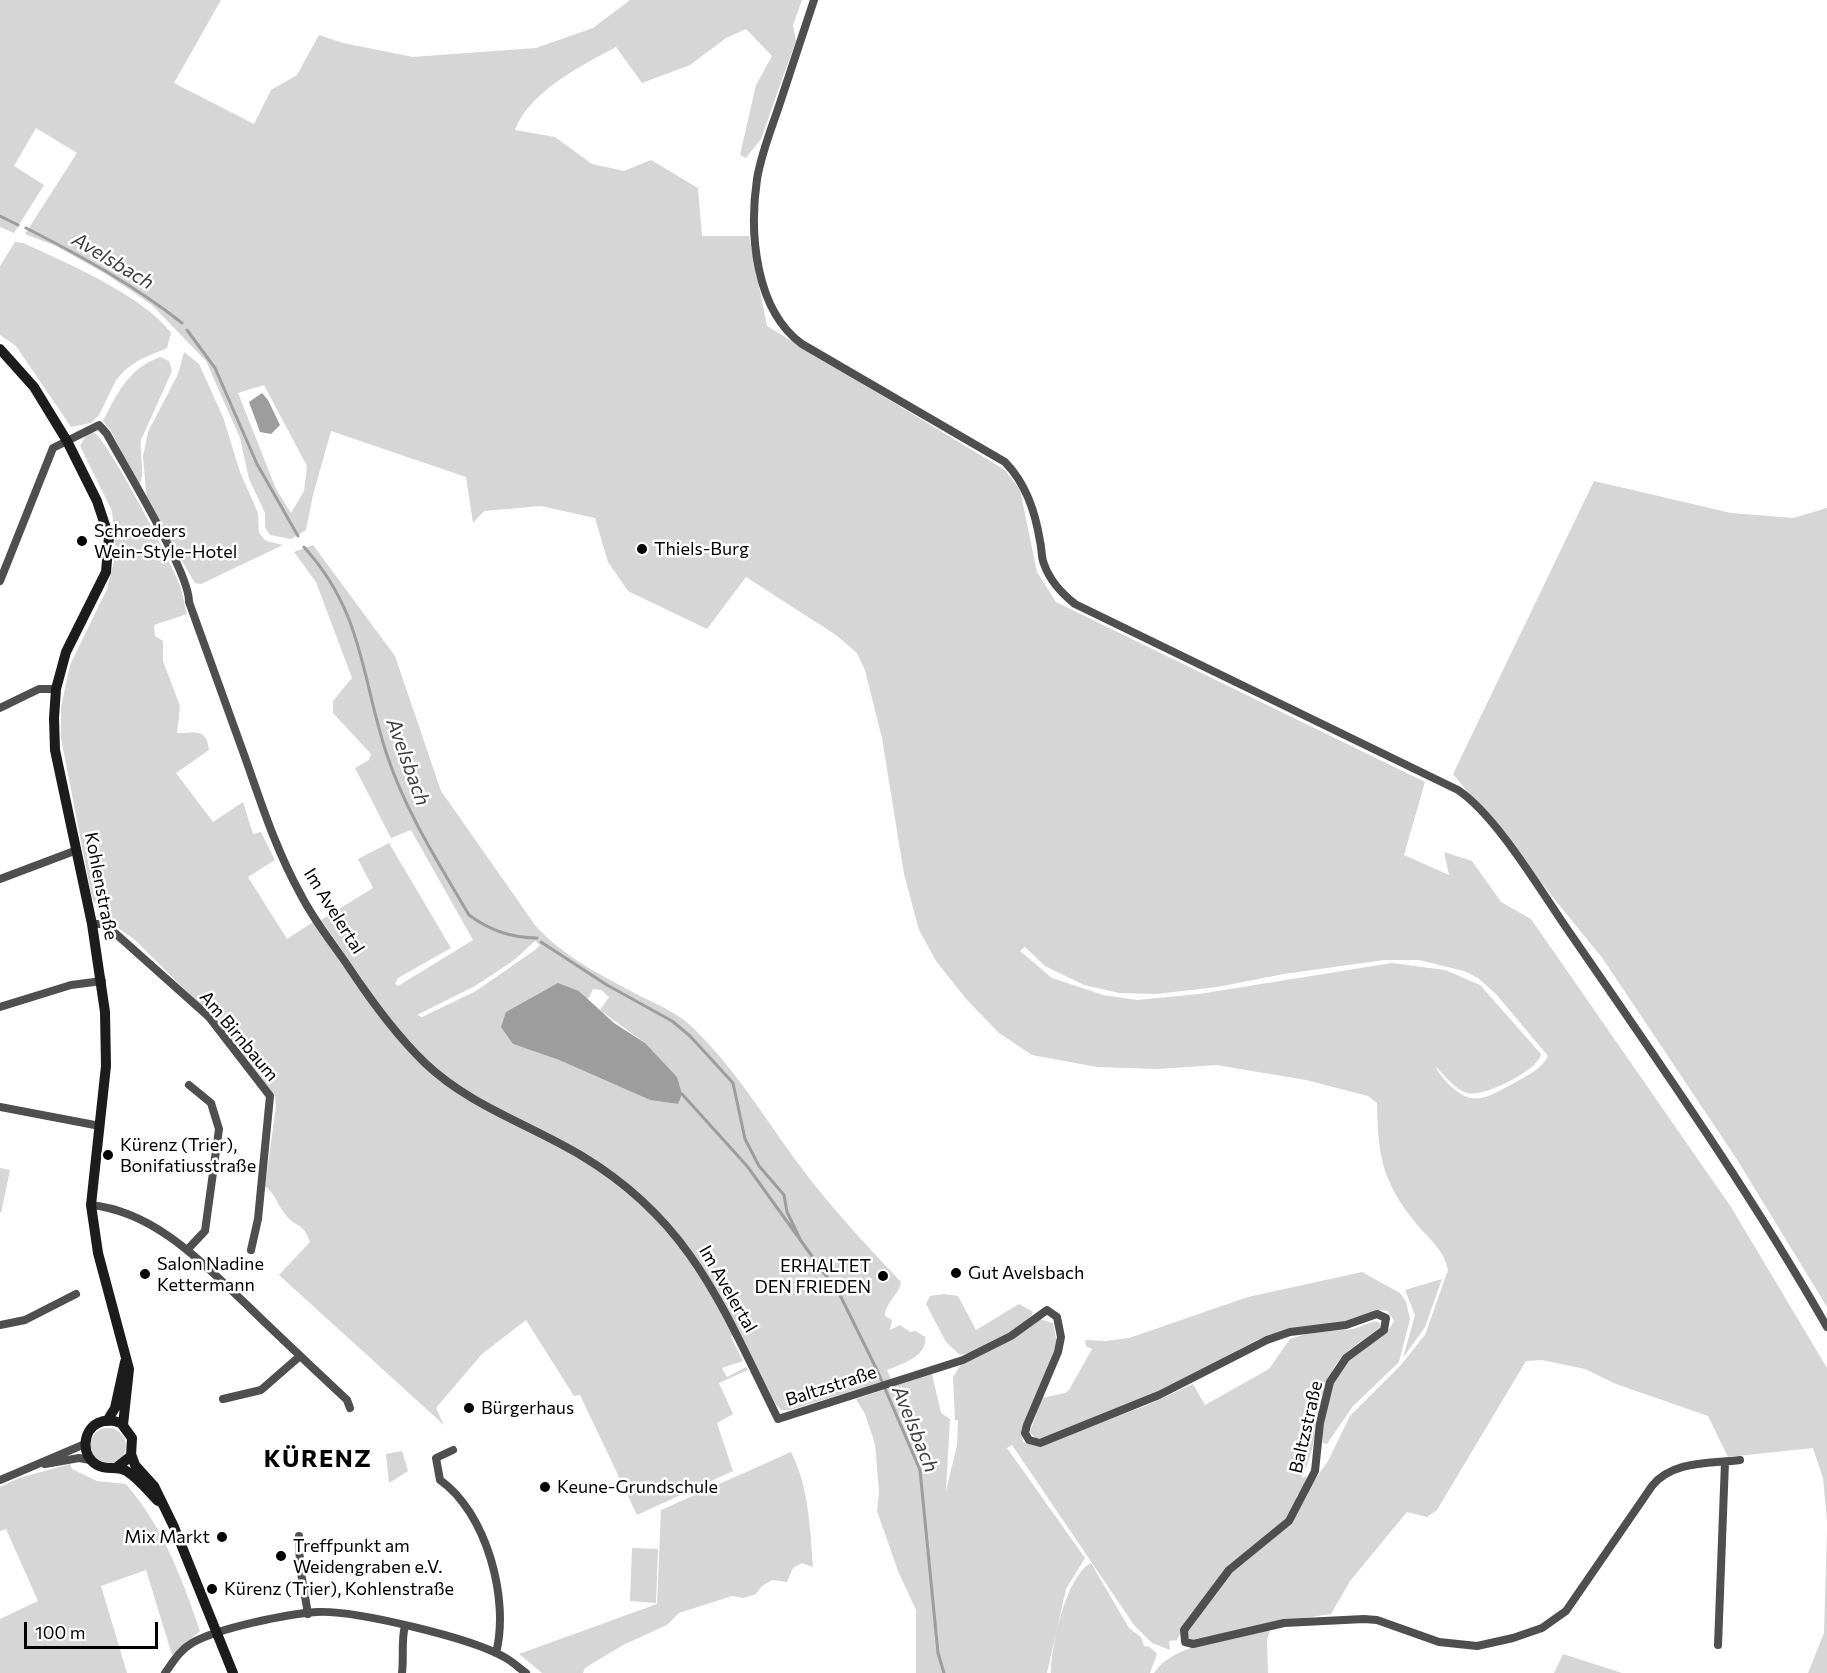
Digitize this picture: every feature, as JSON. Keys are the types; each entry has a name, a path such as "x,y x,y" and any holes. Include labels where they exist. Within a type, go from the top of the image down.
{"main road":[{"path":"0,349 34,387 67,441"},
{"name":"Kohlenstraße","path":"67,441 103,514 109,546 106,572 66,652 56,688 54,718 55,750 102,981 106,1051 91,1205 98,1253 130,1376 123,1425 132,1438 131,1454 135,1465 154,1486 174,1527 233,1673"},
{"name":"Kohlenstraße","path":"85,1444 93,1427 107,1421 115,1408 126,1354"},
{"path":"107,1421 123,1425"},
{"path":"85,1444 90,1460"},
{"path":"116,1468 125,1463 131,1454"},
{"name":"Kohlenstraße","path":"90,1460 102,1468 116,1468 130,1473 163,1506"}],"street":[{"path":"814,0 763,154 757,181 755,229 762,280 774,311 783,326 802,344 1005,462 1018,475 1028,494 1043,563 1061,592 1075,604 1458,790 1476,804 1526,870 1662,1067 1792,1266 1827,1327"},
{"name":"Im Avelertal","path":"0,581 53,448 94,426 102,428 180,567 189,593 189,602 275,843 302,897 372,1001 402,1039 443,1078 481,1104 580,1155 624,1184 656,1212 698,1264 711,1285 778,1419"},
{"path":"0,708 39,689 56,688"},
{"path":"0,879 76,850"},
{"name":"Am Birnbaum","path":"92,924 102,924 115,933 209,1017 270,1096 258,1219 251,1250"},
{"path":"0,1007 71,985 102,981"},
{"path":"188,1249 205,1231 219,1129 211,1103 189,1085"},
{"path":"0,1107 100,1126"},
{"path":"91,1205 108,1207 143,1221 188,1249 347,1400 350,1408"},
{"path":"0,1325 25,1320 76,1294"},
{"name":"Baltzstraße","path":"778,1419 963,1360 1011,1336 1044,1311 1053,1312 1057,1317 1060,1344 1025,1431 1029,1440 1040,1443 1159,1395 1278,1335 1346,1325 1377,1314 1386,1318 1384,1330 1346,1358 1330,1382 1320,1423 1315,1471 1289,1521 1229,1570 1205,1599 1184,1630 1185,1642 1193,1644 1284,1623 1364,1619 1377,1620 1439,1642 1477,1646 1513,1638 1542,1628 1566,1611 1658,1478 1666,1472 1681,1467 1740,1460"},
{"path":"223,1399 261,1390 300,1356"},
{"path":"0,1480 85,1444"},
{"path":"453,1450 436,1458 440,1480 453,1489 470,1510 490,1558 496,1584 500,1623 496,1653"},
{"path":"41,1464 77,1458 90,1460"},
{"path":"1718,1645 1725,1462"},
{"path":"298,1536 300,1567 308,1614"},
{"path":"165,1673 184,1649 218,1632 308,1614 349,1615 405,1626 496,1653 526,1673"},
{"path":"402,1673 405,1644 402,1636 405,1626"}],"shaded area":[{"path":"0,0 221,0 174,83 254,124 271,90 297,75 319,35 343,43 413,57 536,48 593,28 630,0 802,0 793,25 796,41 761,139 746,158 740,155 756,85 772,56 746,29 726,38 690,65 642,83 616,47 573,71 544,92 522,116 515,130 555,137 592,164 624,171 651,160 698,188 702,236 749,236 767,326 1005,470 1020,490 1037,572 1056,602 1425,782 1404,855 1449,875 1444,852 1472,861 1501,902 1531,919 1731,1207 1827,1368 1827,1521 1823,1478 1813,1448 1728,1457 1708,1416 1616,1384 1585,1369 1542,1360 1526,1361 1437,1510 1427,1517 1407,1512 1350,1581 1331,1614 1190,1640 1187,1632 1220,1576 1187,1619 1177,1640 1169,1641 1170,1650 1152,1643 1134,1625 1012,1445 1007,1448 1085,1558 1066,1589 1047,1673 916,1673 916,1610 898,1571 877,1511 879,1492 875,1444 865,1414 856,1399 932,1374 941,1413 950,1419 946,1491 957,1445 958,1420 955,1420 953,1377 962,1363 1040,1319 1053,1323 1057,1343 1022,1431 1023,1442 1037,1446 1145,1406 1193,1384 1205,1405 1269,1369 1290,1339 1309,1333 1353,1329 1375,1321 1380,1323 1380,1327 1339,1360 1330,1377 1310,1457 1301,1474 1303,1478 1307,1476 1303,1488 1296,1497 1301,1499 1328,1461 1350,1416 1400,1366 1425,1335 1448,1270 1439,1249 1403,1206 1388,1179 1380,1152 1377,1103 1368,1096 1306,1080 1216,1065 1158,1069 1097,1067 1032,1055 999,1033 967,1000 936,961 919,930 904,874 882,738 865,670 857,653 836,635 746,577 707,629 628,591 608,562 595,518 541,506 484,511 473,523 466,477 331,431 306,530 291,539 270,535 265,527 265,513 249,479 240,438 206,361 152,305 106,274 56,246 25,234 77,153 36,128 14,166 44,185 14,233 0,227","holes":["264,385 307,466 304,491 291,513 276,489 238,393","1025,947 1045,966 1084,985 1119,993 1156,994 1217,987 1284,974 1384,960 1419,960 1464,971 1478,978 1496,994 1548,1056 1534,1071 1492,1095 1469,1098 1453,1088 1435,1066 1458,1089 1467,1093 1475,1093 1497,1087 1521,1075 1531,1068 1541,1054 1480,985 1445,970 1392,963 1199,994 1137,1000 1103,995 1052,978 1020,951"]},
{"path":"15,242 23,243 103,281 159,319 171,333 167,348 139,360 116,380 99,415 91,423 71,427 16,346 0,335 0,266"},
{"path":"184,352 199,364 223,417 240,472 258,513 259,533 266,541 283,545 201,584 195,583 147,502 143,457 148,432 178,374"},
{"path":"160,357 169,361 172,371 141,440 142,476 139,485 111,431 103,421 119,391 132,375"},
{"path":"262,393 280,425 271,434 260,432 249,402"},
{"path":"93,432 112,455 152,527 182,591 187,614 154,625 155,636 163,641 163,661 180,706 177,733 202,734 209,750 176,773 213,822 243,802 253,834 261,832 275,860 248,877 287,939 313,922 358,988 363,980 321,920 373,888 358,859 389,843 451,948 398,978 395,984 398,986 473,940 411,830 391,838 355,768 369,760 371,754 333,713 333,701 352,678 316,582 294,552 313,545 395,656 441,791 535,925 558,947 584,965 673,1013 691,1026 733,1073 819,1190 901,1282 886,1311 885,1316 892,1320 890,1330 900,1325 910,1332 916,1331 925,1337 925,1344 913,1358 887,1370 891,1379 790,1410 781,1410 773,1401 727,1309 693,1253 649,1202 621,1179 696,1267 733,1335 731,1337 743,1361 722,1368 727,1377 746,1367 748,1370 719,1383 733,1414 717,1423 733,1471 637,1515 580,1395 574,1396 526,1320 482,1354 436,1408 444,1425 279,1275 310,1242 305,1231 289,1218 265,1186 276,1106 275,1097 217,1022 135,940 103,917 92,898 61,738 61,707 70,665 107,589 116,553 112,511 80,446 86,435","holes":["535,941 540,945 535,950 476,991 422,1017 417,1015 475,986 513,961","593,989 601,990 609,997 600,1010 645,1043 678,1104 650,1100 559,1060 513,1044 579,991 588,999"]},
{"path":"1594,481 1731,513 1793,518 1827,508 1827,1307 1736,1158 1603,959 1453,774"},
{"path":"558,983 579,991 614,1023 645,1043 677,1077 682,1094 678,1104 650,1100 559,1060 513,1044 501,1027 506,1012"},
{"path":"0,1168 10,1170 1,1213 0,1212"},
{"path":"1362,1272 1400,1293 1406,1302 1410,1319 1399,1362 1353,1406 1327,1444 1323,1443 1323,1423 1330,1390 1345,1363 1390,1328 1394,1321 1388,1311 1378,1310 1345,1322 1285,1330 1257,1340 1161,1391 1042,1438 1035,1438 1030,1432 1042,1398 1069,1390 1092,1349 1086,1346 1085,1340 1105,1341 1129,1338 1248,1297"},
{"path":"1442,1279 1425,1327 1403,1358 1415,1315 1405,1290"},
{"path":"944,1294 958,1296 976,1330 1019,1304 1033,1312 1022,1325 1012,1332 989,1345 960,1355 946,1342 926,1304 930,1296"},
{"path":"108,1428 121,1433 126,1446 121,1459 108,1464 95,1459 90,1446 95,1433"},
{"path":"402,1451 408,1471 389,1483 386,1454"},
{"path":"791,1452 805,1493 813,1567 802,1563 793,1568 787,1582 772,1580 762,1586 756,1594 744,1598 732,1596 679,1613 667,1625 623,1645 585,1668 583,1673 542,1673 519,1654 657,1604 661,1510"},
{"path":"70,1464 72,1469 97,1481 126,1484 161,1536 186,1591 200,1631 172,1655 146,1570 101,1586 127,1673 0,1673 0,1619 38,1601 6,1529 0,1531 0,1487 19,1478"},
{"path":"1827,1529 1827,1673 1808,1673 1824,1633"},
{"path":"632,1548 658,1549 656,1603 630,1601"},
{"path":"1091,1563 1129,1628 1141,1637 1144,1646 1150,1647 1157,1654 1150,1673 1051,1673 1057,1630 1067,1596 1082,1570"},
{"path":"1270,1630 1267,1640 1268,1673 1154,1673 1163,1663 1190,1648"},
{"path":"1563,1654 1622,1673 1554,1673"}],"waterway":[{"name":"Avelsbach","path":"0,216 18,225"},
{"name":"Avelsbach","path":"26,228 107,272 182,323"},
{"name":"Avelsbach","path":"187,330 215,368 257,464 298,536"},
{"name":"Avelsbach","path":"304,547 323,571 349,620 394,774 423,836 469,915 501,932 518,937 537,938"},
{"name":"Avelsbach","path":"541,942 607,985 672,1021 690,1036 733,1083 745,1139 759,1166 784,1195 787,1212 801,1241"},
{"name":"Avelsbach","path":"682,1094 747,1166 840,1295 877,1370 920,1470 938,1653 944,1673"}],"place":[{"name":"Schroeders Wein-Style-Hotel","path":"82,541"},
{"name":"Thiels-Burg","path":"642,549"},
{"name":"Kürenz (Trier), Bonifatiusstraße","path":"108,1155"},
{"name":"Gut Avelsbach","path":"956,1273"},
{"name":"Salon Nadine Kettermann","path":"145,1274"},
{"name":"ERHALTET DEN FRIEDEN","path":"883,1276"},
{"name":"Bürgerhaus","path":"469,1408"},
{"name":"Keune-Grundschule","path":"545,1487"},
{"name":"Mix Markt","path":"222,1537"},
{"name":"Treffpunkt am Weidengraben e.V.","path":"281,1556"},
{"name":"Kürenz (Trier), Kohlenstraße","path":"212,1589"}],"district":[{"name":"KÜRENZ","path":"318,1459"}]}
